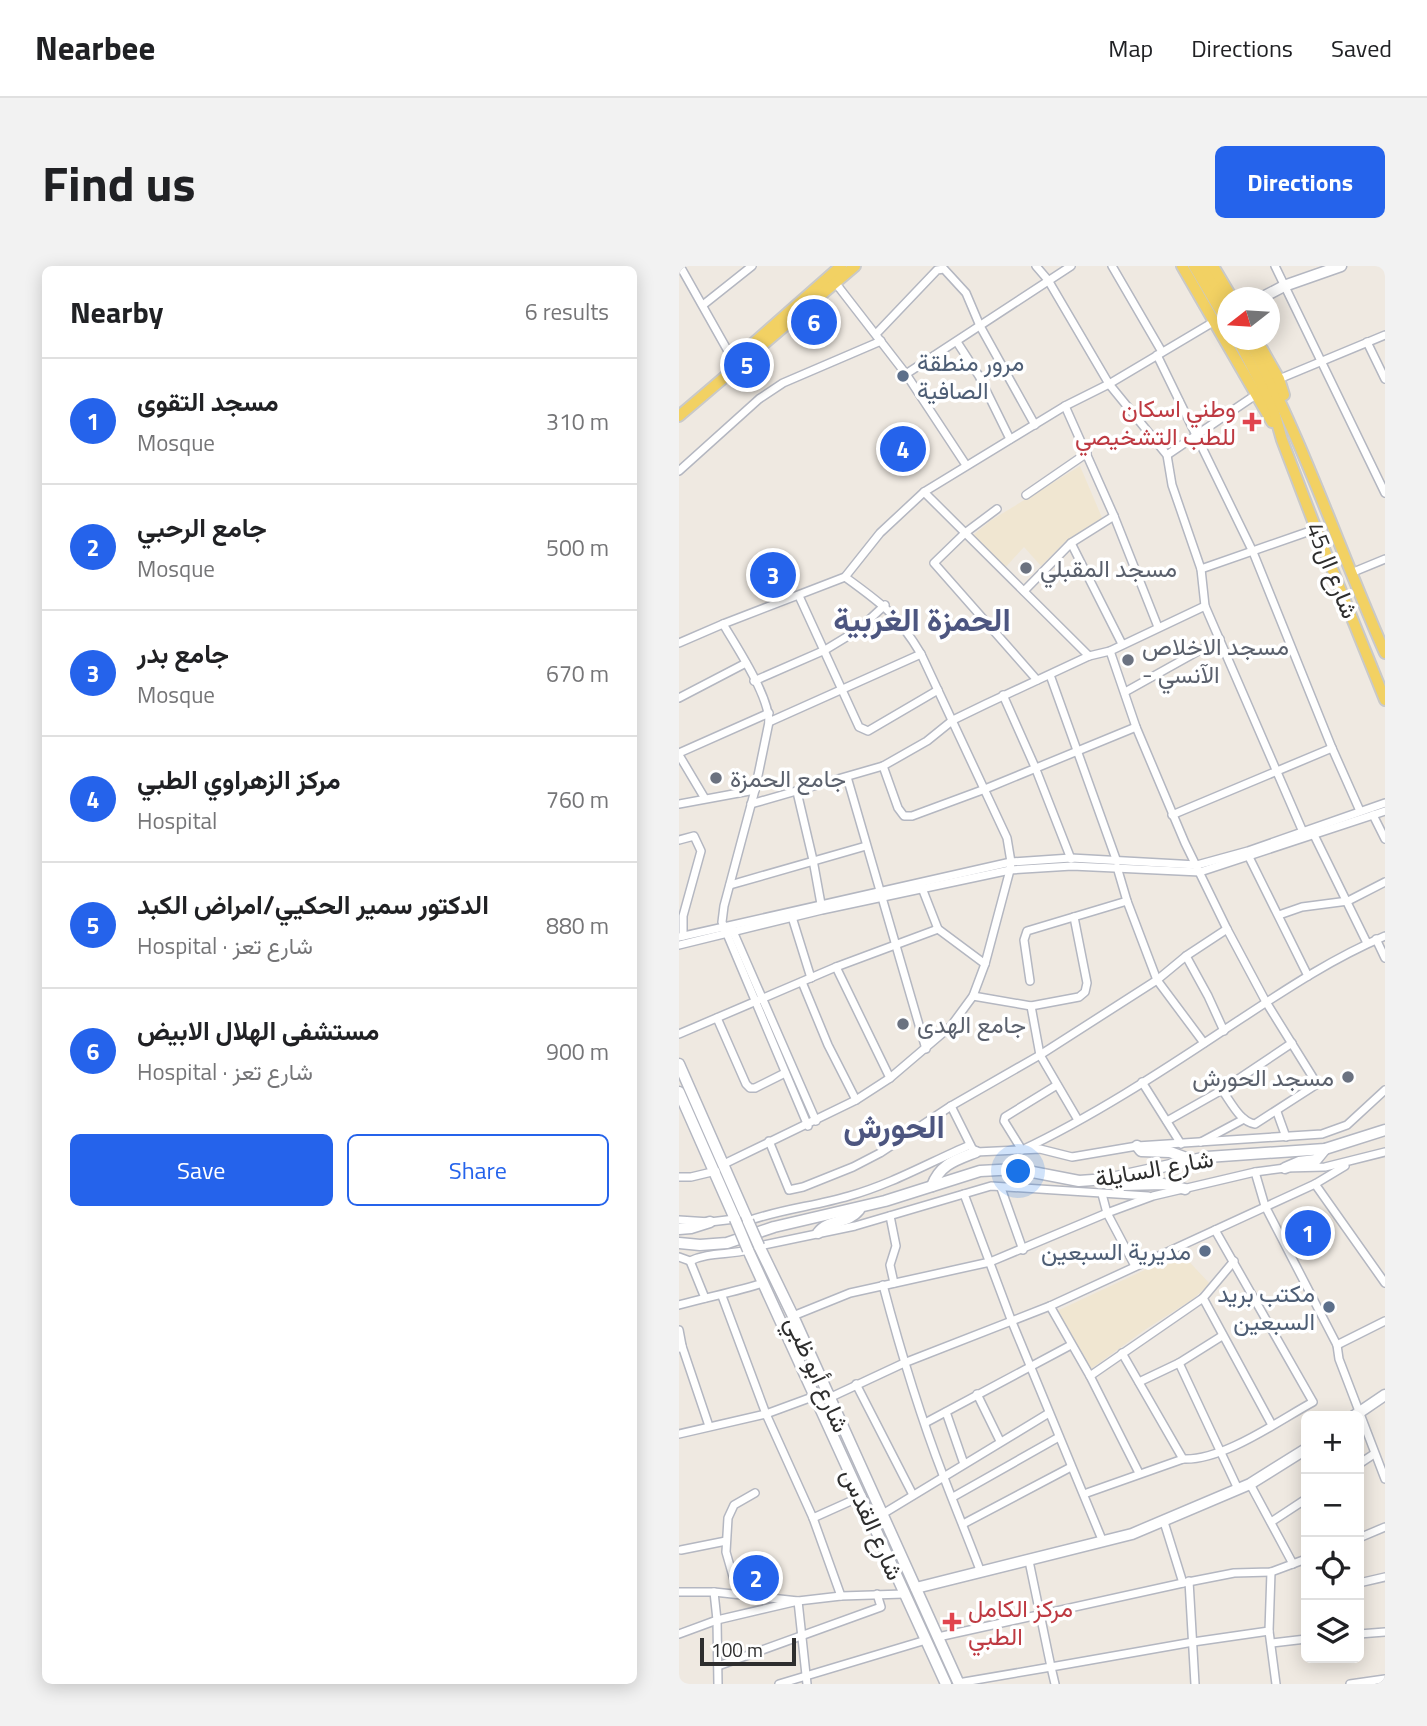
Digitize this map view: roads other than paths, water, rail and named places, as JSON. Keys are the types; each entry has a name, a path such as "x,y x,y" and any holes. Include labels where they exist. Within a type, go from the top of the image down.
{"main road":[{"path":"680,411 833,279 841,266"},
{"path":"680,411 733,360 833,279 855,266"},
{"name":"شارع ال45","path":"1182,266 1217,314"},
{"name":"شارع ال45","path":"1194,266 1217,311"},
{"path":"1204,266 1217,287"},
{"path":"1213,266 1225,287"},
{"path":"1280,288 1341,266"},
{"name":"شارع ال45","path":"1236,350 1282,440"},
{"name":"شارع ال45","path":"1243,350 1272,405 1282,440 1316,529 1385,700"},
{"name":"شارع ال45","path":"1254,350 1295,434 1385,653"},
{"name":"شارع ال45","path":"1263,350 1279,379 1295,434"},
{"name":"شارع أبو ظبي","path":"679,1064 720,1168 735,1219 748,1250"},
{"name":"شارع أبو ظبي","path":"679,1092 682,1108 720,1168 793,1316 958,1684"},
{"name":"شارع السايلة","path":"679,1243 727,1243 774,1227 860,1208 970,1173 999,1169 1079,1181 1107,1179 1192,1160 1325,1149 1385,1130"},
{"path":"1137,1146 1141,1151 1170,1152 1192,1160"},
{"path":"932,1186 938,1172 945,1165 973,1149"},
{"path":"1285,1168 1299,1162 1316,1160 1325,1149"},
{"path":"1107,1179 1122,1185 1164,1184 1185,1189"},
{"path":"818,1233 826,1225 853,1216 860,1208"},
{"path":"679,1229 710,1222"},
{"name":"شارع القدس","path":"748,1250 946,1684"},
{"path":"1361,1411 1385,1395"},
{"path":"916,1588 980,1570 1029,1561 1103,1542 1164,1522 1250,1484 1301,1452"}],"street":[{"path":"680,266 733,360"},
{"path":"703,305 752,266"},
{"path":"1037,266 1109,384 1167,455 1171,485 1201,569 1205,606 1303,832"},
{"path":"906,374 1071,266"},
{"path":"1112,266 1160,353 1253,552 1360,811"},
{"path":"1275,266 1385,493"},
{"path":"679,471 759,399 783,383 878,338 940,268 966,293 980,326 1035,425"},
{"path":"833,279 906,374 966,465"},
{"path":"679,643 845,577 880,533 924,492 1065,406 1217,324"},
{"path":"1279,379 1385,335"},
{"path":"957,342 978,376 1010,439"},
{"path":"1367,342 1385,379"},
{"path":"1167,455 1257,394"},
{"path":"1065,406 1114,516 1158,627"},
{"path":"1026,495 1087,453"},
{"path":"924,492 1089,656"},
{"path":"997,509 965,533 934,563 1038,680"},
{"path":"1024,591 1071,543 1114,516"},
{"path":"1201,569 1316,529"},
{"path":"1071,543 1122,643"},
{"path":"1351,573 1385,559"},
{"path":"679,1177 691,1177 720,1168 769,1141 808,1126 890,1078 951,1026 973,996 985,964 1010,866 1007,838 953,720 907,631 885,605 845,577"},
{"path":"799,596 859,727 869,731 938,690"},
{"path":"754,681 825,650 858,630 885,605"},
{"path":"751,804 883,766 926,741 953,720 1003,695 1089,656 1110,651 1205,606"},
{"path":"723,624 746,663 769,713 769,722 755,790 722,914 758,999 816,1121"},
{"path":"1125,692 1220,639"},
{"path":"1110,651 1136,727 1172,815 1266,1002 1317,1084 1255,1125 1244,1119 1222,1090"},
{"path":"769,722 921,654"},
{"path":"679,698 746,663"},
{"path":"1050,675 1117,863 1127,901 1157,980 1204,1044"},
{"path":"1003,695 1072,862"},
{"path":"704,797 679,754 769,713"},
{"path":"883,766 898,808 904,816 912,816 1136,727"},
{"path":"1172,815 1332,748"},
{"path":"847,777 926,1049"},
{"path":"679,804 704,797 755,790"},
{"path":"797,792 821,904"},
{"path":"1198,869 1385,803"},
{"path":"679,840 694,836 701,851 683,916 681,937 792,917 1010,866 1072,862 1198,869 1249,857 1385,811"},
{"path":"1374,815 1385,839"},
{"path":"1314,835 1367,943"},
{"path":"730,885 866,846"},
{"path":"1249,857 1308,976"},
{"path":"679,945 728,928 821,904 922,888 1010,866"},
{"path":"1279,915 1302,907 1347,901 1385,882"},
{"path":"922,888 937,929 985,964"},
{"path":"1030,981 1024,934 1027,931 1127,901"},
{"path":"792,917 811,978"},
{"path":"973,996 1031,1006 1079,997 1085,992 1087,983 1074,918"},
{"path":"679,1034 836,967 937,929"},
{"path":"769,1141 789,1190 853,1167 1040,1055 1157,980 1186,956 1227,929"},
{"path":"1022,1150 1048,1138 1142,1082 1308,976 1385,936"},
{"path":"1376,939 1385,958"},
{"path":"1186,956 1224,1031"},
{"path":"836,967 890,1078"},
{"path":"802,982 828,1045 856,1100"},
{"path":"758,999 808,1126"},
{"path":"1031,1006 1040,1055 1078,1120"},
{"path":"717,1018 750,1088 785,1073"},
{"path":"1167,1121 1222,1090 1292,1043"},
{"path":"1142,1082 1181,1144"},
{"path":"1022,1150 1004,1121 1005,1116 1057,1085"},
{"path":"748,1221 782,1210 864,1192 973,1149 1040,1149 1076,1157 1137,1146 1322,1134 1347,1125 1385,1090"},
{"path":"951,1106 973,1149"},
{"path":"1276,1112 1286,1137"},
{"path":"1199,1143 1244,1119"},
{"path":"1048,1138 1056,1154"},
{"path":"793,1316 850,1293 990,1262 1153,1196 1255,1172 1352,1162 1385,1152"},
{"path":"829,1398 904,1363 1050,1307 1315,1184 1352,1162"},
{"path":"1255,1172 1265,1206 1337,1345 1356,1411"},
{"path":"1315,1184 1385,1283"},
{"path":"759,1246 890,1216 983,1187 1153,1196"},
{"path":"1001,1188 1023,1250"},
{"path":"964,1194 1012,1322 1103,1542"},
{"path":"1102,1195 1107,1213 1135,1266"},
{"path":"890,1216 895,1245 890,1265 894,1283"},
{"path":"679,1220 710,1222 735,1219"},
{"path":"1084,1494 1183,1459 1220,1453 1313,1402 1215,1230"},
{"path":"679,1258 690,1261 701,1255 748,1250"},
{"path":"690,1261 705,1298"},
{"path":"1090,1376 1203,1298 1234,1261"},
{"path":"679,1305 722,1296 763,1283"},
{"path":"883,1285 904,1363 943,1476 980,1570"},
{"path":"722,1296 766,1414 813,1518 841,1596"},
{"path":"1203,1298 1272,1425"},
{"path":"1050,1307 1090,1376 1139,1473"},
{"path":"1337,1345 1385,1321"},
{"path":"679,1330 680,1347 709,1426"},
{"path":"1139,1382 1179,1363 1222,1336"},
{"path":"925,1423 1071,1345"},
{"path":"1122,1353 1183,1459"},
{"path":"1179,1363 1238,1489"},
{"path":"856,1384 913,1495"},
{"path":"977,1395 1000,1441"},
{"path":"679,1434 766,1414 815,1396"},
{"path":"946,1412 964,1464"},
{"path":"881,1515 1049,1413"},
{"path":"1364,1430 1385,1479"},
{"path":"953,1497 1059,1437"},
{"path":"1364,1461 1374,1454"},
{"path":"963,1524 1071,1467"},
{"path":"1250,1484 1293,1564"},
{"path":"739,1594 727,1562 728,1518 734,1505 755,1493"},
{"path":"813,1518 862,1496"},
{"path":"1271,1522 1301,1502"},
{"path":"1164,1522 1186,1582 1195,1684"},
{"path":"1361,1537 1385,1527"},
{"path":"680,1548 726,1541"},
{"path":"1029,1561 1055,1684"},
{"path":"938,1637 1186,1582 1234,1573 1271,1572 1301,1561"},
{"path":"1271,1572 1269,1631 1276,1684"},
{"path":"1364,1582 1385,1577"},
{"path":"679,1592 714,1592 798,1601"},
{"path":"714,1592 718,1684"},
{"path":"718,1666 881,1607 877,1594"},
{"path":"679,1634 717,1620 798,1601 841,1596 904,1594"},
{"path":"798,1601 807,1684"},
{"path":"958,1684 1269,1631"},
{"path":"1364,1634 1385,1632"},
{"path":"779,1684 926,1640"},
{"path":"1272,1643 1301,1640"},
{"path":"1350,1684 1385,1679"}],"place":[{"name":"مستشفى الهلال الابيض","path":"814,322"},
{"name":"الدكتور سمير الحكيي/امراض الكبد","path":"747,365"},
{"name":"مرور منطقة الصافية","path":"903,376"},
{"name":"وطني اسكان للطب التشخيصي","path":"1252,422"},
{"name":"مركز الزهراوي الطبي","path":"903,449"},
{"name":"مسجد المقبلي","path":"1026,568"},
{"name":"جامع بدر","path":"773,575"},
{"name":"مسجد الاخلاص - الآنسي","path":"1128,660"},
{"name":"جامع الحمزة","path":"716,778"},
{"name":"جامع الهدى","path":"903,1024"},
{"name":"مسجد الحورش","path":"1348,1077"},
{"name":"مسجد التقوى","path":"1308,1233"},
{"name":"مديرية السبعين","path":"1205,1251"},
{"name":"مكتب بريد السبعين","path":"1329,1307"},
{"name":"جامع الرحبي","path":"756,1578"},
{"name":"مركز الكامل الطبي","path":"952,1622"}],"district":[{"name":"الحمزة الغربية","path":"922,619"},
{"name":"الحورش","path":"894,1126"}]}
